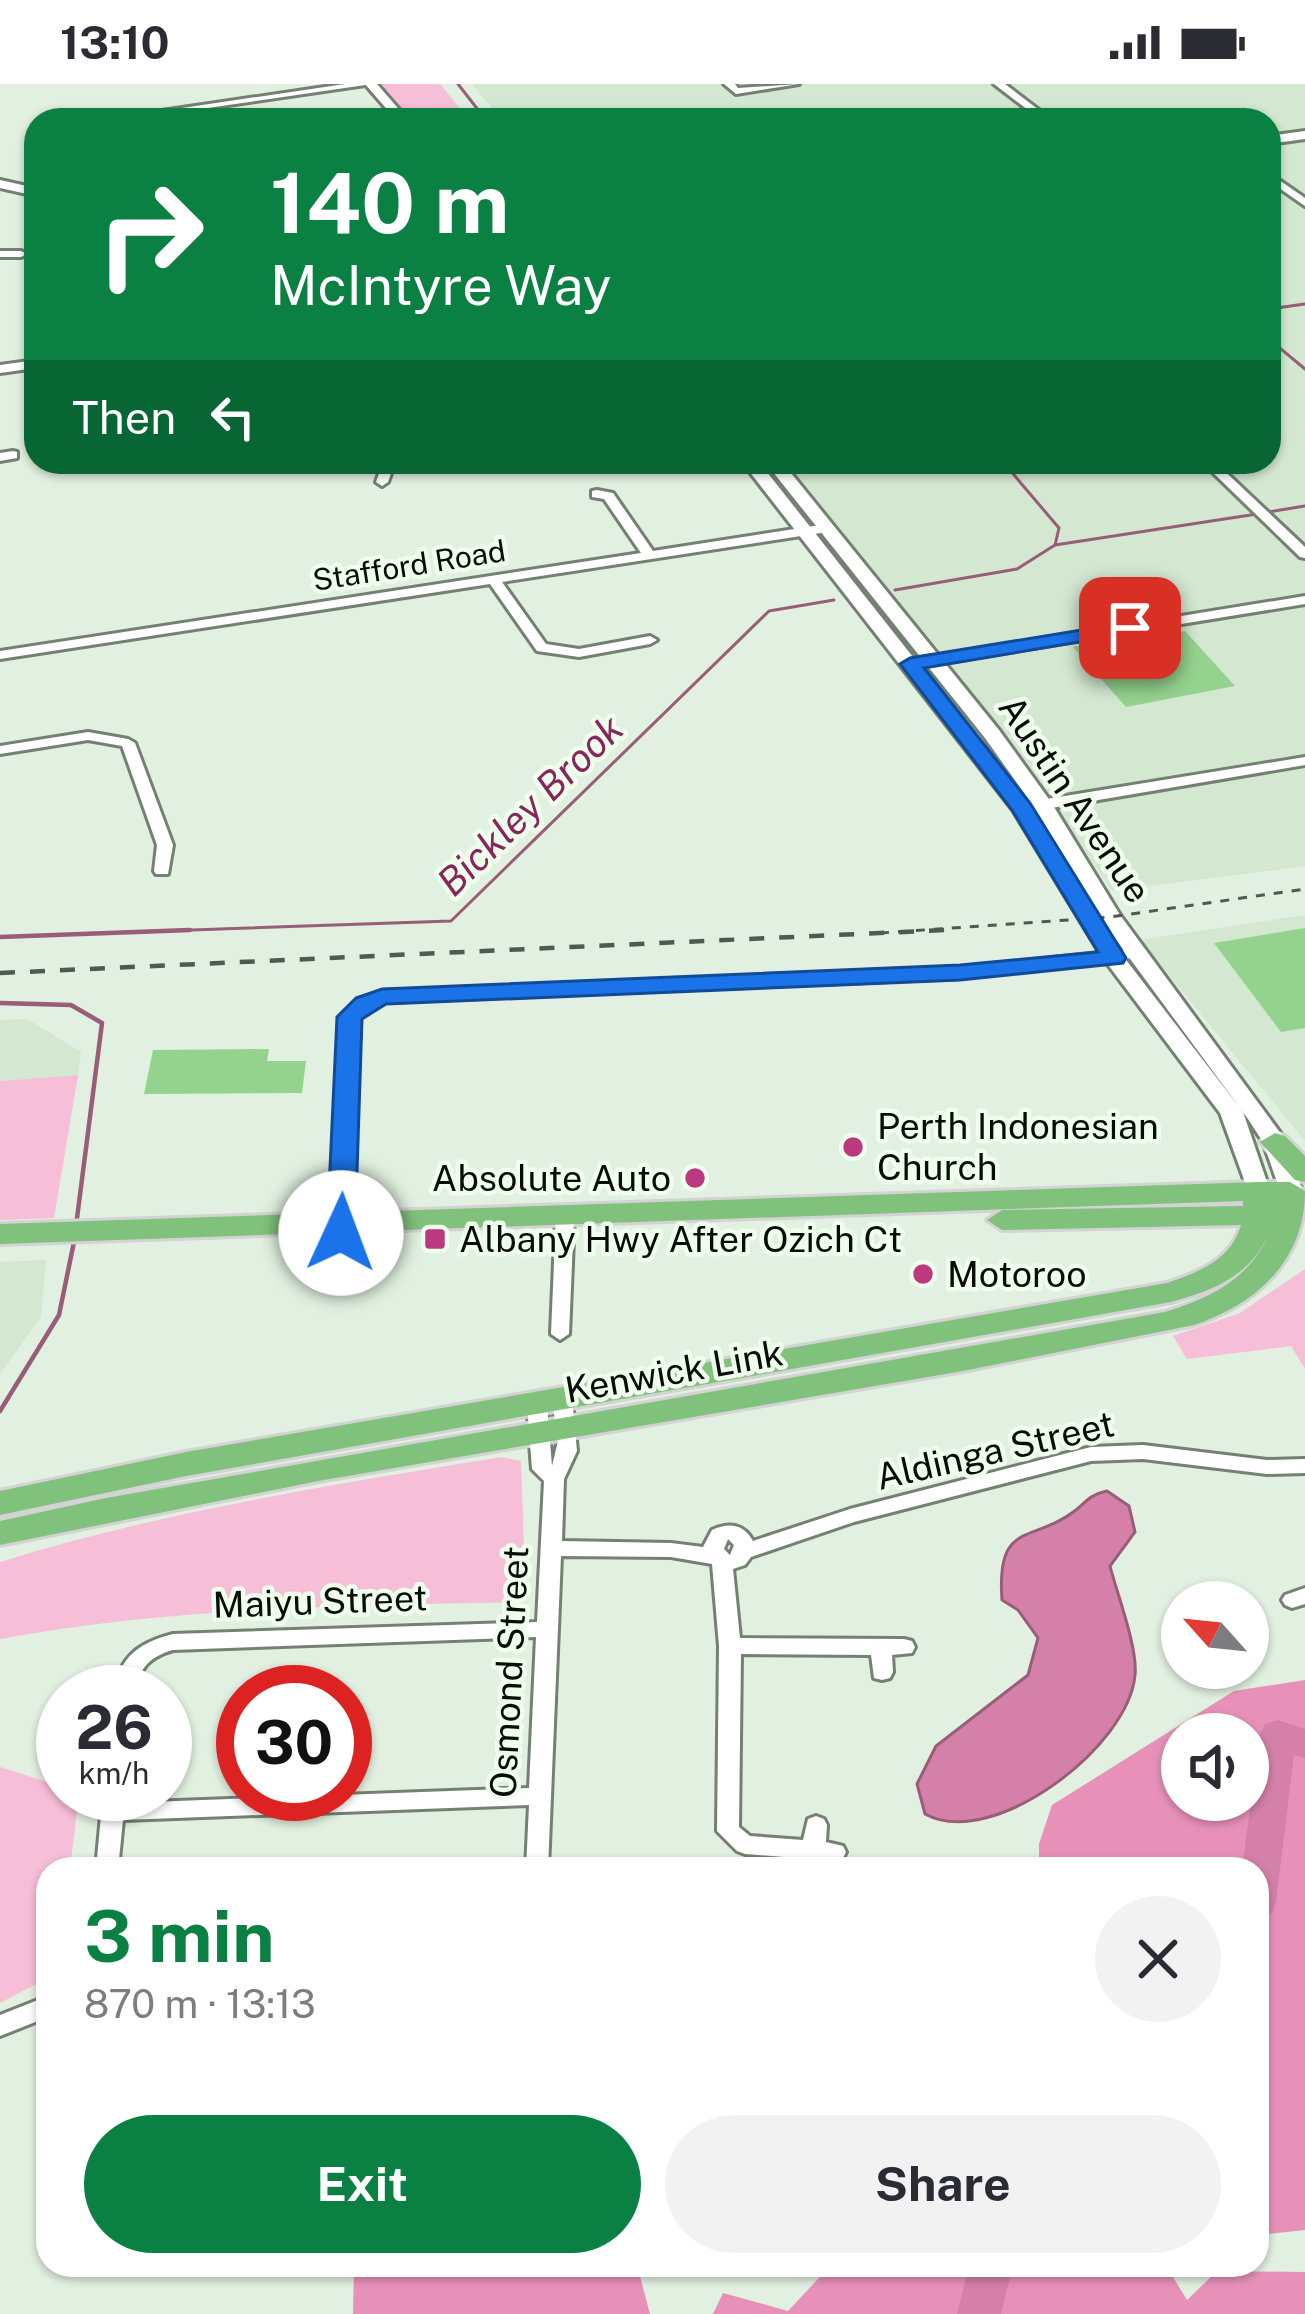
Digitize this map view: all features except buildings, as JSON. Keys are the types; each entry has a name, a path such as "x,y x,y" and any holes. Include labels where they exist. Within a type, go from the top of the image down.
{"highway":[{"path":"1275,1142 1288,1199"},
{"path":"565,1221 1088,1221 1196,1217 1288,1199"},
{"path":"0,1234 106,1236 1288,1199"},
{"name":"Kenwick Link","path":"0,1503 181,1492 551,1417 1091,1337 1185,1316 1211,1293 1267,1264 1288,1234 1288,1199"},
{"path":"1196,1217 1219,1230 1228,1248 1211,1293"},
{"path":"0,1244 52,1237"},
{"path":"1211,1293 1305,1250"},
{"name":"Kenwick Link","path":"0,1533 82,1499"}],"main road":[{"name":"Austin Avenue","path":"760,474 1022,808 1288,1199"},
{"name":"Austin Avenue","path":"783,474 1045,806 1125,956 1275,1142"}],"street":[{"path":"190,108 369,84"},
{"path":"732,87 794,84"},
{"path":"998,84 1031,108"},
{"path":"0,254 21,254"},
{"path":"382,482 385,474"},
{"path":"1221,474 1305,554"},
{"path":"597,494 608,496 650,556"},
{"name":"Stafford Road","path":"0,655 827,528"},
{"path":"493,579 542,649 579,652 650,640"},
{"path":"910,664 1305,600"},
{"path":"0,750 88,736 128,743 165,845 162,871"},
{"path":"1022,808 1305,761"},
{"path":"341,1228 350,1017 364,1003 382,997 960,973 1125,956"},
{"path":"560,1334 565,1221"},
{"name":"Osmond Street","path":"537,1857 554,1478 542,1469 551,1417"},
{"name":"Aldinga Street","path":"551,1548 729,1555 850,1516 1091,1454 1143,1452 1268,1467 1305,1466"},
{"path":"729,1555 728,1831 745,1845 822,1842"},
{"name":"Maiyu Street","path":"130,1665 139,1653 173,1642 548,1629"},
{"path":"730,1646 892,1647 882,1672"},
{"path":"192,1802 538,1796"},
{"path":"108,1857 111,1821"},
{"path":"0,2026 36,2011"}],"shaded area":[{"path":"378,84 440,84 459,108 391,108"},
{"path":"472,84 1305,84 1305,866 1112,891 1033,776 790,474 1281,474 1281,108 492,108"},
{"path":"1305,915 1305,1141 1140,940"},
{"path":"27,1019 81,1052 78,1075 0,1081 0,1020"},
{"path":"78,1075 54,1218 0,1220 0,1081"},
{"path":"46,1260 41,1317 0,1374 0,1262"},
{"path":"1305,1269 1305,1369 1291,1346 1187,1359 1173,1336 1240,1313"},
{"path":"501,1457 521,1461 526,1602 196,1614 0,1639 0,1562 186,1514"},
{"path":"1107,1491 1129,1506 1135,1532 1110,1566 1135,1664 1127,1703 1084,1760 1019,1805 985,1818 953,1822 925,1814 917,1784 936,1746 1028,1675 1038,1638 1018,1610 1002,1600 1002,1574 1011,1545"},
{"path":"1305,1680 1305,2230 1269,2234 1269,1857 1039,1857 1052,1805 1161,1737 1161,1821 1269,1821 1269,1713 1199,1713 1234,1691"},
{"path":"0,1767 36,1778 36,1821 76,1821 71,1857 36,1857 36,1984 0,2003"},
{"path":"1305,2272 1305,2314 713,2314 723,2293 788,2311 820,2277 1173,2277 1187,2300 1211,2277"},
{"path":"354,2277 640,2277 650,2314 353,2314"}],"waterway":[{"name":"Bickley Brook","path":"458,84 477,108"},
{"path":"1281,307 1305,304"},
{"path":"1281,349 1305,369"},
{"name":"Bickley Brook","path":"1013,474 1059,528 1055,545"},
{"path":"1268,512 1305,506"},
{"path":"1055,545 1257,514"},
{"name":"Bickley Brook","path":"895,590 1017,569 1055,545"},
{"name":"Bickley Brook","path":"166,931 451,921 769,611 834,600"},
{"name":"Bickley Brook","path":"166,931 190,930"},
{"name":"Bickley Brook","path":"0,937 166,931"},
{"name":"Bickley Brook","path":"105,933 166,931"},
{"name":"Bickley Brook","path":"0,1003 71,1005 102,1023 76,1226"},
{"name":"Bickley Brook","path":"0,1411 59,1315 75,1237"},
{"path":"1263,1857 1278,1734 1305,1744"},
{"path":"979,2314 988,2277"}],"railway":[{"path":"880,933 1110,917 1305,889"},
{"path":"880,933 946,930"},
{"path":"0,973 880,933"}],"place":[{"name":"Perth Indonesian Church","path":"853,1147"},
{"name":"Absolute Auto","path":"695,1178"},
{"name":"Albany Hwy After Ozich Ct","path":"435,1239"},
{"name":"Motoroo","path":"923,1274"}],"route":[{"path":"341,1233 350,1017 364,1003 382,997 960,973 1114,958 1022,808 910,664 1130,628"}]}
